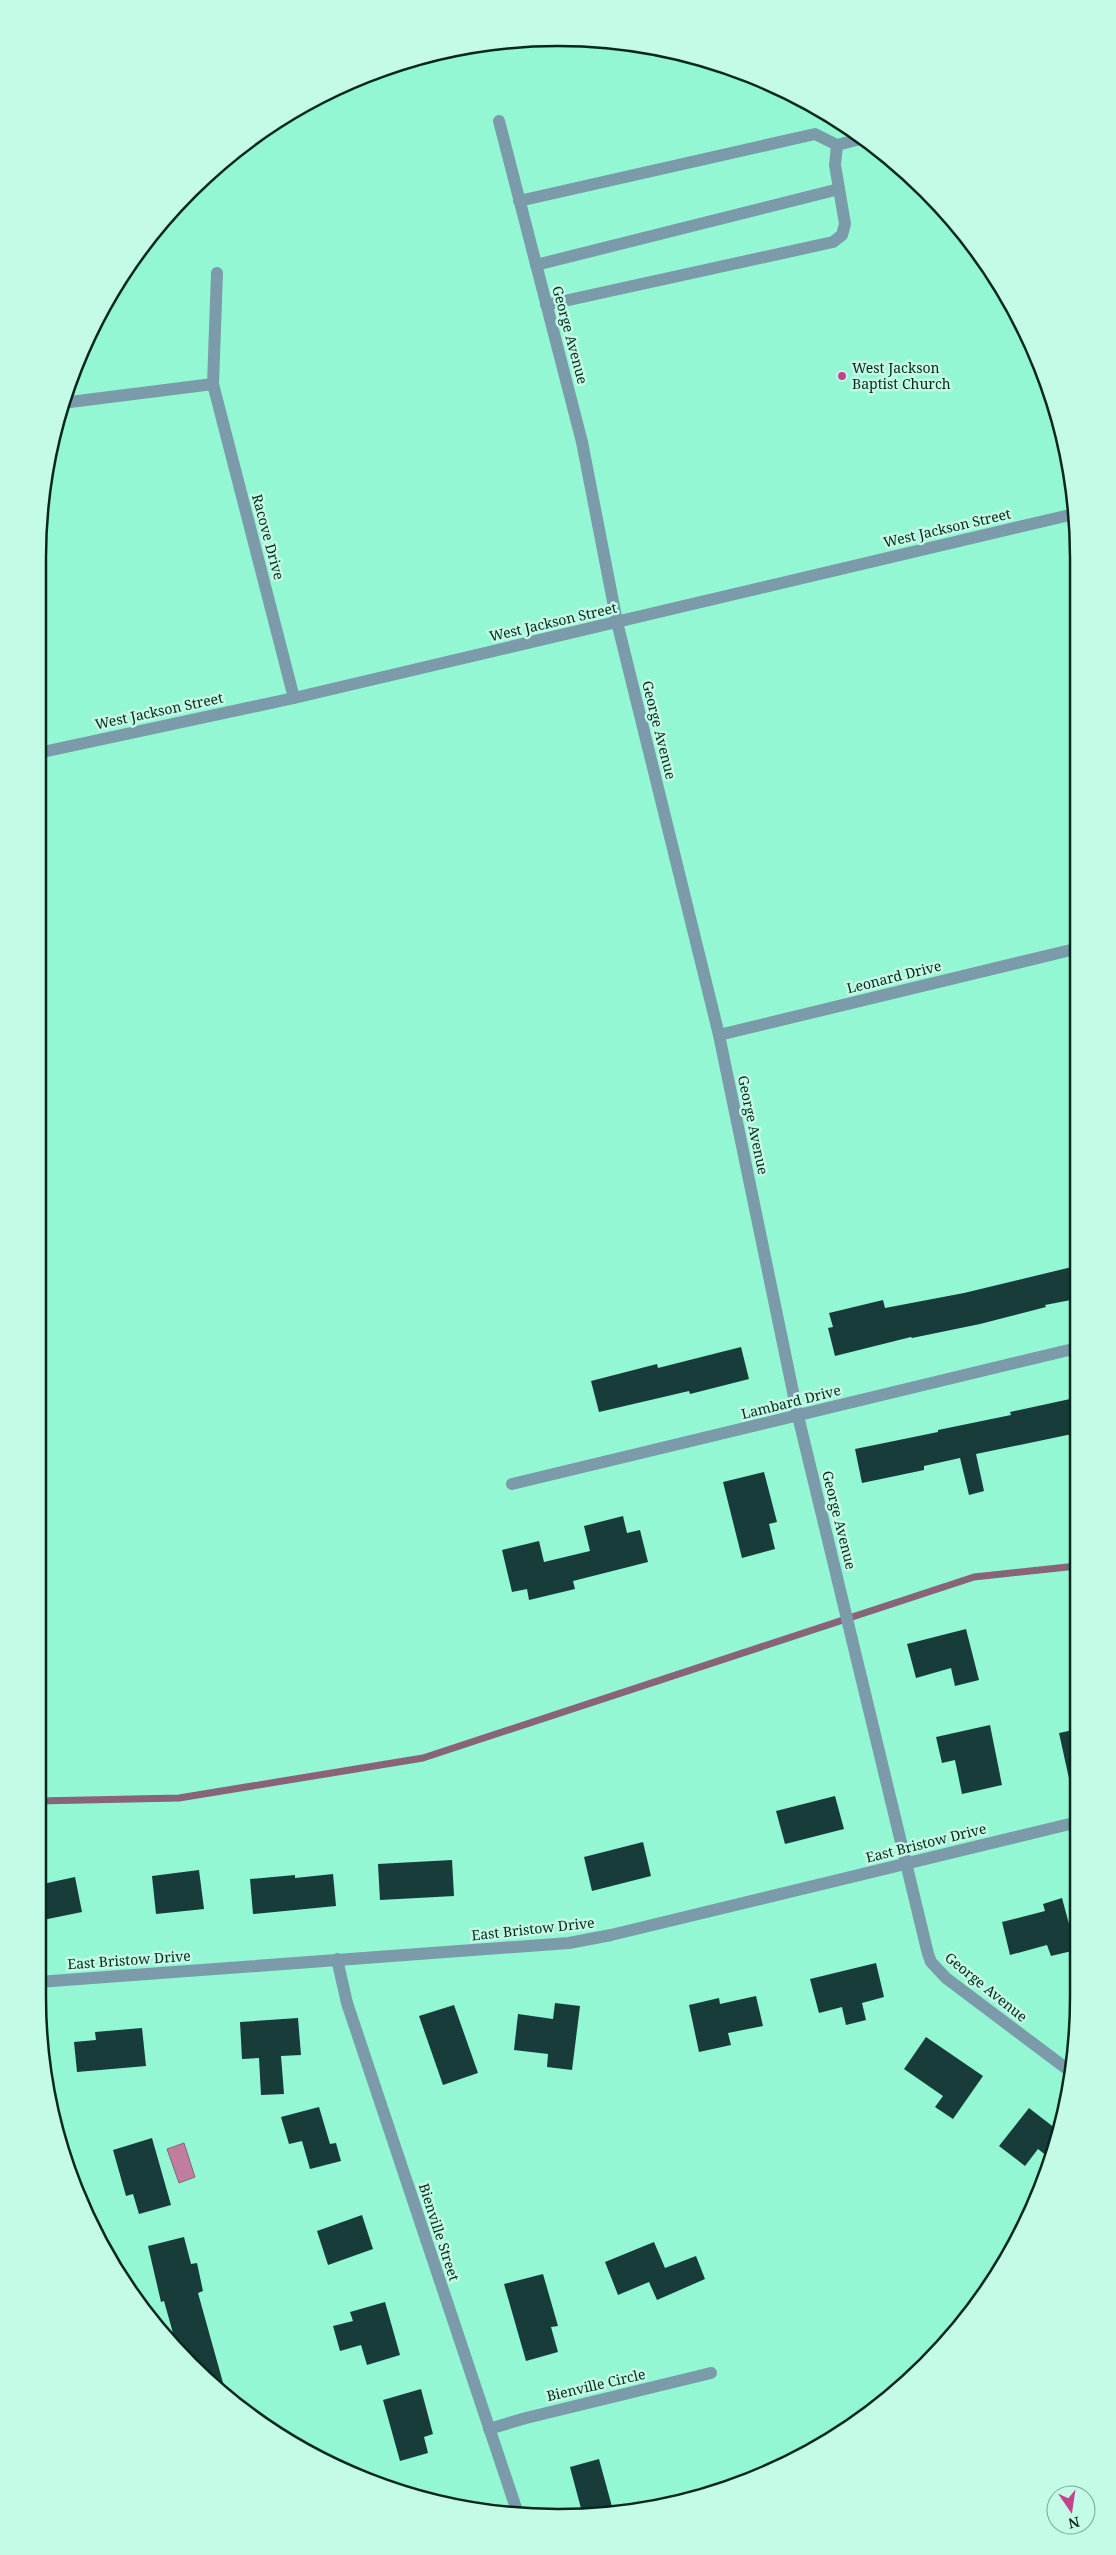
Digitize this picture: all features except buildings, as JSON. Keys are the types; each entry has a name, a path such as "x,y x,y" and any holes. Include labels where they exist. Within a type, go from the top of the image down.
{"street":[{"name":"George Avenue","path":"499,121 582,442 617,622 719,1035 798,1416 928,1954 937,1970 1065,2067"},
{"path":"519,201 815,134 837,145 854,141"},
{"path":"546,305 833,242 842,235 845,224 835,165 837,145"},
{"path":"536,265 839,189"},
{"name":"Racove Drive","path":"217,273 213,384 294,698"},
{"path":"71,402 213,384"},
{"name":"West Jackson Street","path":"46,751 294,698 1068,515"},
{"name":"Leonard Drive","path":"719,1035 1070,950"},
{"name":"Lambard Drive","path":"512,1484 1070,1350"},
{"name":"East Bristow Drive","path":"46,1981 549,1945 590,1940 1070,1824"},
{"name":"Bienville Street","path":"337,1959 347,2003 516,2507"},
{"name":"Bienville Circle","path":"489,2429 526,2418 711,2373"}],"shaded area":[{"path":"184,2143 195,2177 179,2183 167,2149"}],"waterway":[{"path":"46,1801 179,1798 423,1758 974,1577 1070,1567"}],"place":[{"name":"West Jackson Baptist Church","path":"842,376"}]}
